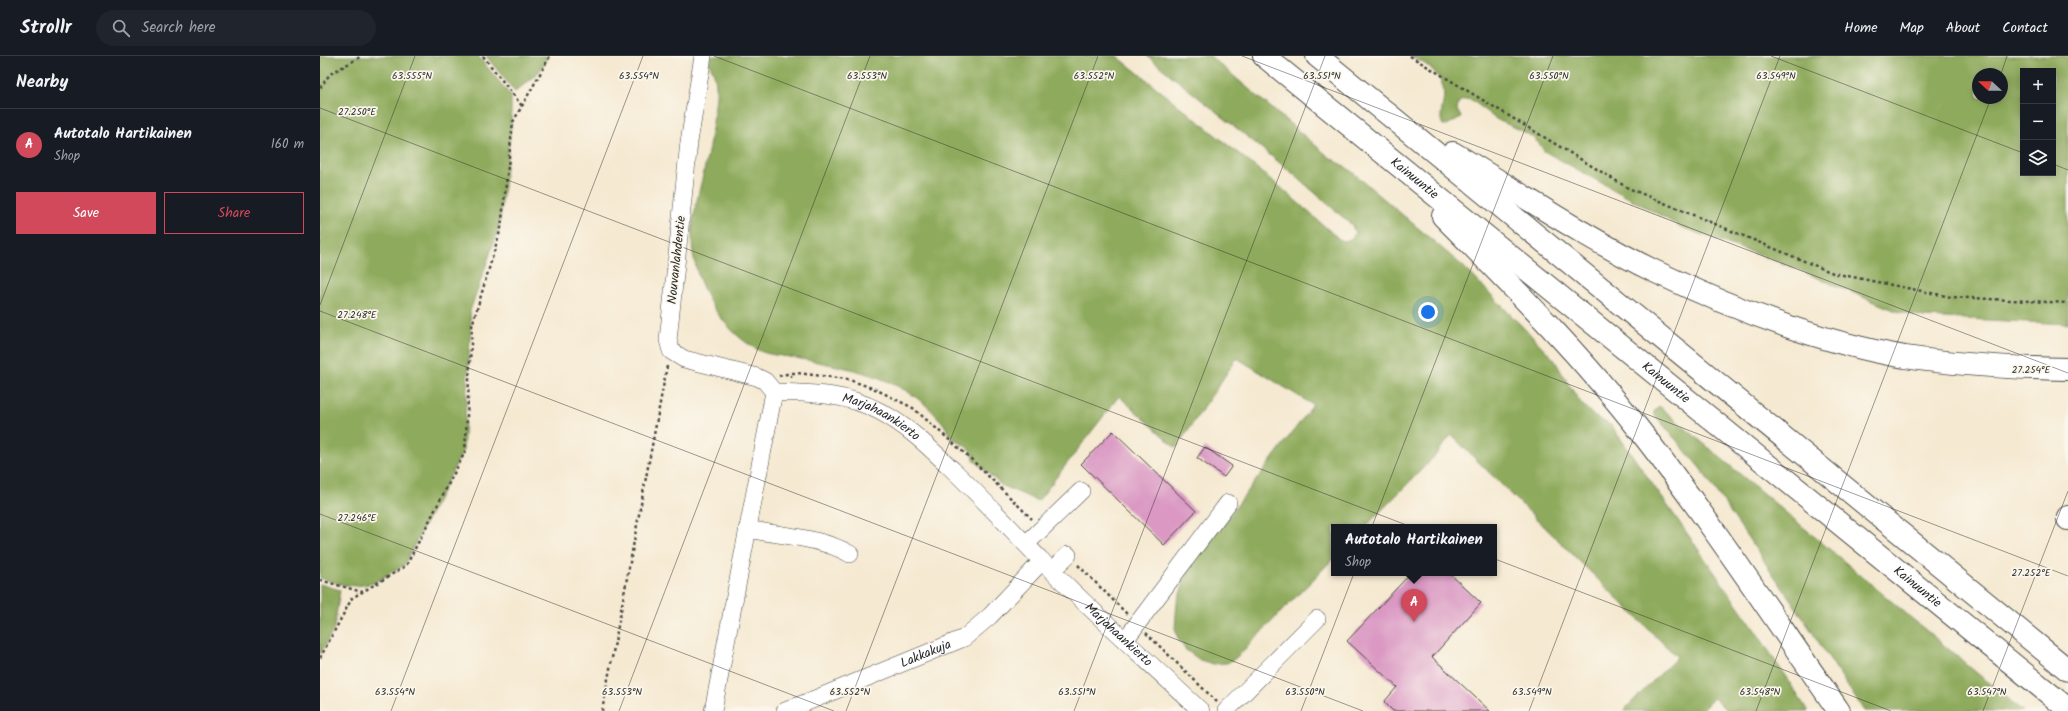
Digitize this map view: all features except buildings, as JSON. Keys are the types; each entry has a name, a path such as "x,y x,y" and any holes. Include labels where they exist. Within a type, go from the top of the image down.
{"highway":[{"path":"1317,56 2068,670"},
{"name":"Kainuuntie","path":"1268,57 2068,709"},
{"path":"1388,114 1572,226 1654,271 1749,312 1816,335 1904,356 2010,368 2068,369"},
{"path":"1360,133 1542,317 1594,375 1641,432 1698,509 1839,711"}],"street":[{"name":"Nouvanlahdentie","path":"671,351 668,340 688,150 703,56"},
{"path":"671,351 684,359 757,377 782,393 747,529 713,711"},
{"name":"Marjahaankierto","path":"782,393 816,393 839,397 872,408 894,419 931,449 1047,565 1201,711"},
{"path":"1026,544 1082,491"},
{"path":"1126,640 1228,503"},
{"path":"747,529 819,542 838,547 850,554"},
{"name":"Lakkakuja","path":"785,711 964,638 1047,565 1068,555"},
{"path":"1223,708 1316,619"}],"path":[{"path":"320,88 330,74 362,56"},
{"path":"483,56 522,106"},
{"path":"320,658 352,598 406,566 465,452 472,326 501,228 513,122 550,56"},
{"path":"1410,56 1628,188 1833,273 1951,297 2068,303"},
{"path":"602,711 661,389 671,351"},
{"path":"782,393 791,373 797,373 847,379 896,398 932,423 1041,529"},
{"path":"1068,555 1223,708"},
{"path":"320,580 362,592"}],"green space":[{"path":"320,56 478,56 511,96 511,127 499,228 470,311 471,323 463,451 404,565 374,583 357,586 344,585 320,578"},
{"path":"486,56 548,56 539,72 515,92"},
{"path":"710,56 1117,56 1279,186 1339,239 1344,241 1351,239 1355,233 1352,225 1291,172 1147,56 1210,56 1328,156 1350,170 1465,268 1554,359 1581,403 1595,417 1611,425 1755,630 1808,711 1727,711 1714,698 1701,711 1623,711 1677,657 1451,435 1435,456 1368,524 1331,524 1331,561 1236,658 1227,663 1213,664 1200,660 1186,650 1178,639 1175,628 1177,602 1189,569 1313,405 1237,358 1176,448 1119,396 1038,501 1001,485 974,460 974,456 969,449 949,436 945,425 931,410 903,389 887,381 853,370 760,351 737,335 718,314 703,289 695,263 692,228 709,146 716,99 716,81 710,65"},
{"path":"1410,56 2068,56 2068,324 1924,317 1896,311 1792,267 1681,227 1544,151 1535,139 1523,131 1494,118 1470,100 1467,99 1458,103 1457,110 1461,117 1447,125 1443,125 1441,117 1444,94 1443,87 1436,74 1425,64"},
{"path":"1659,406 2023,711 1864,711 1797,609 1700,468 1653,413"},
{"path":"320,584 340,590 334,629 320,654"}],"place":[{"name":"Autotalo Hartikainen","path":"1414,622"}]}
